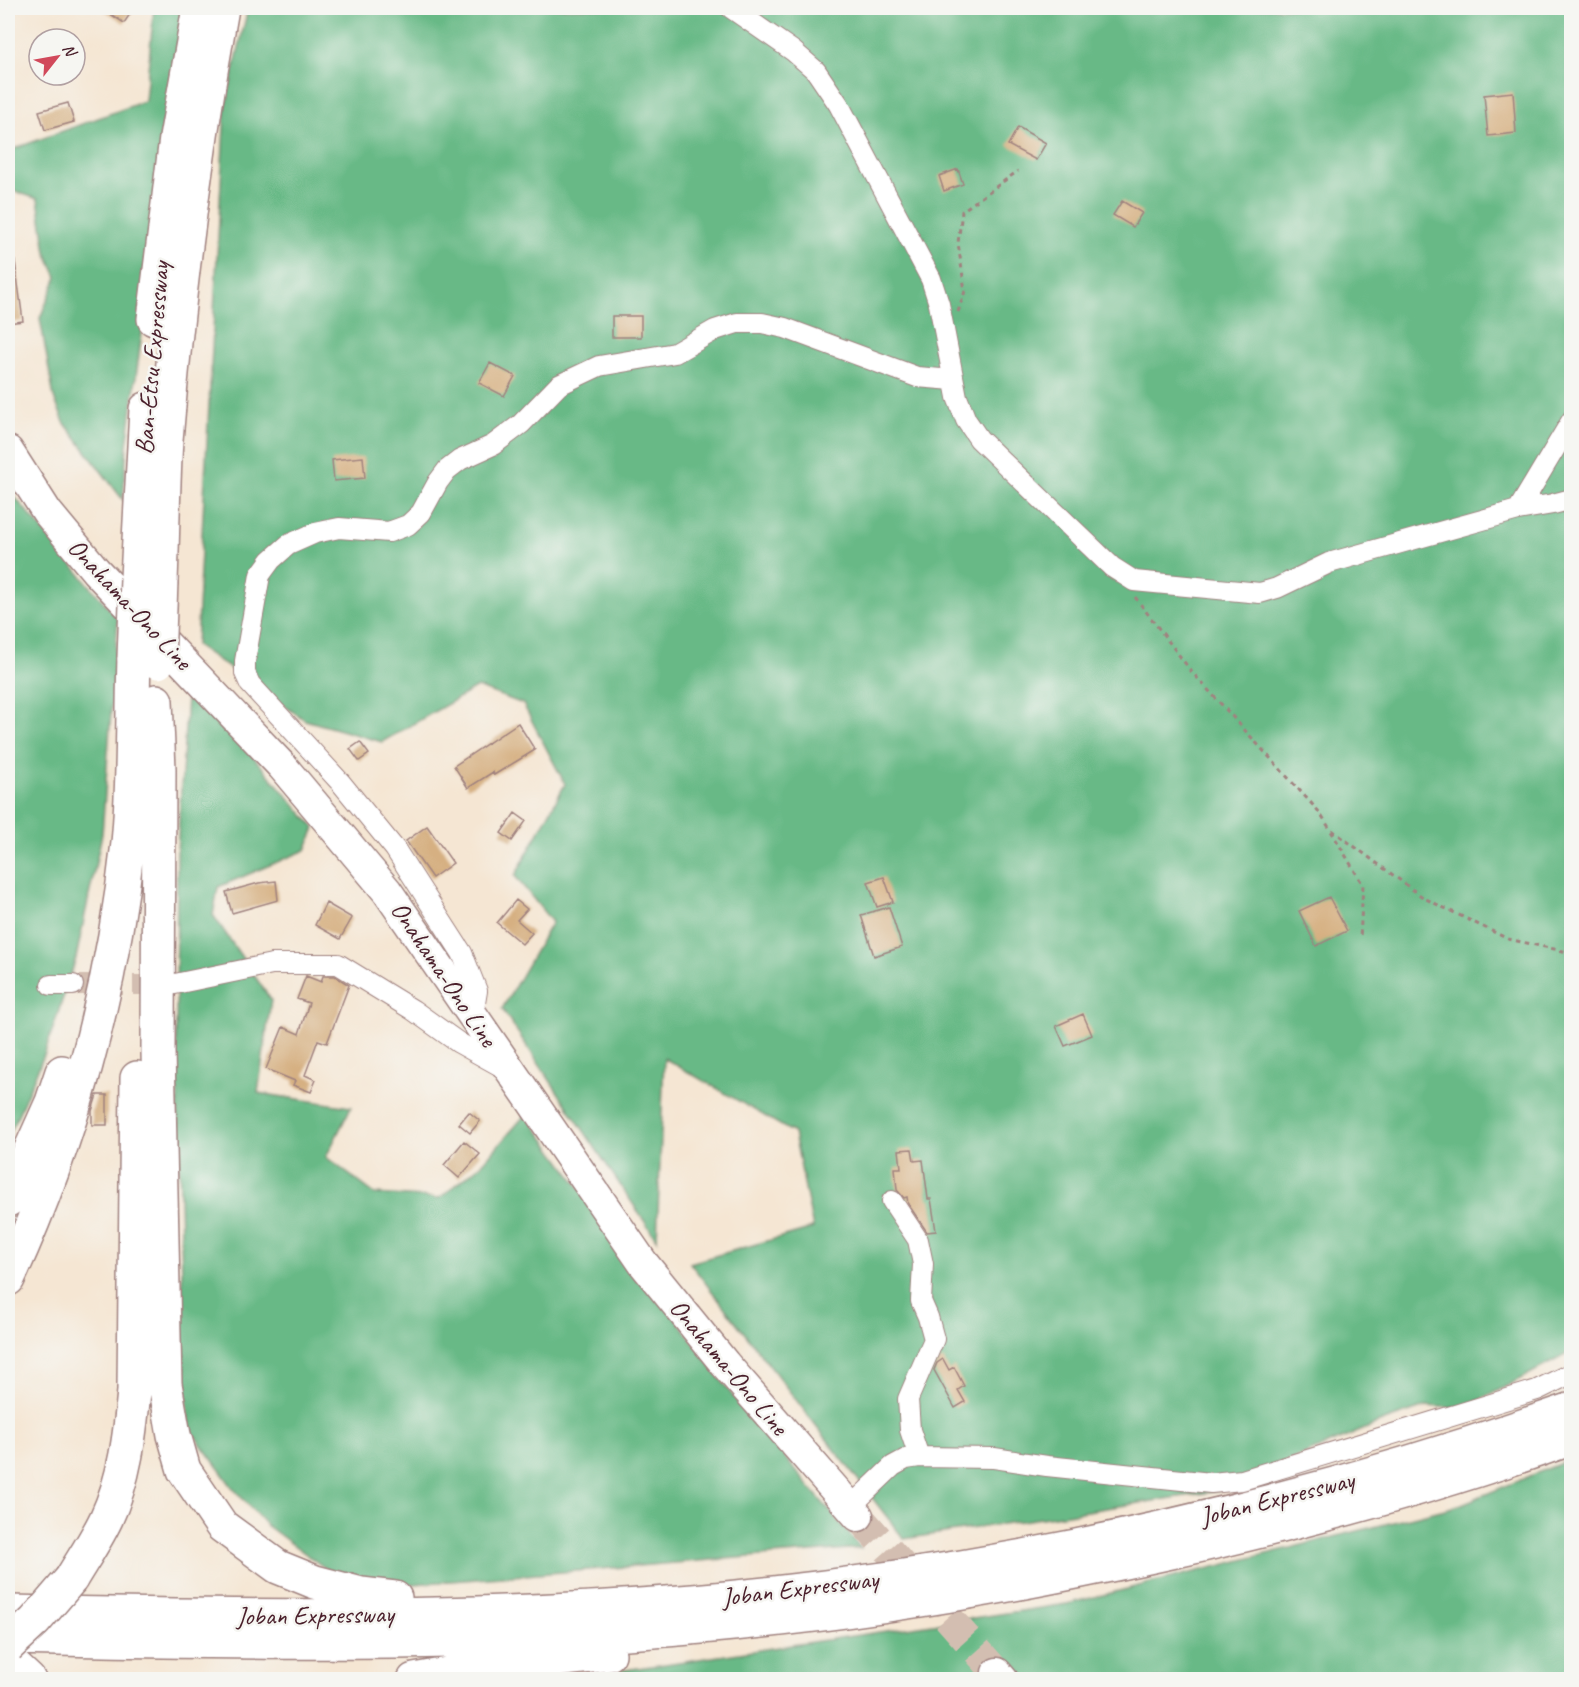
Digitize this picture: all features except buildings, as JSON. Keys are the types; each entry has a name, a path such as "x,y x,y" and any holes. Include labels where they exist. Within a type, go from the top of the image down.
{"highway":[{"name":"Ban-Etsu Expressway","path":"144,706 149,580 143,446 156,301 176,138 199,8"},
{"name":"Ban-Etsu Expressway","path":"149,580 200,140 222,8"},
{"path":"8,1200 52,1102 94,964 117,843 124,772 144,706"},
{"path":"8,1279 60,1150 91,1048 108,969 128,844 133,770 144,706"},
{"path":"14,1657 35,1621 71,1579 107,1516 120,1479 129,1439 134,1391 137,1052 149,772 144,706"},
{"path":"144,706 159,769 158,1063 165,1384 174,1435 184,1470 222,1526 278,1567 315,1582 360,1594 424,1601 692,1588 770,1593"},
{"name":"Joban Expressway","path":"8,1612 215,1616 510,1611 692,1601 882,1579 1044,1552 1155,1529 1349,1481 1572,1409"},
{"name":"Joban Expressway","path":"14,1657 200,1642 348,1642 528,1638 701,1627 923,1600 1066,1576 1233,1539 1443,1480 1572,1438"},
{"path":"414,1680 475,1669 704,1643 786,1631 858,1618 923,1600"}],"main road":[{"name":"Onahama-Ono Line","path":"8,451 47,512 96,571 282,766 387,891 643,1263 725,1364 854,1511"}],"street":[{"path":"731,8 794,51 816,71 839,105 930,279 939,304 957,397 966,420 979,439 1112,567 1134,581 1260,594 1329,563 1518,510 1572,499"},
{"path":"473,1015 477,991 462,953 395,849 341,783 250,684 245,672 245,661 260,576 271,560 288,545 315,533 339,528 389,532 408,525 421,513 447,470 460,460 493,445 520,424 559,385 598,366 675,353 715,330 737,323 762,322 786,328 917,377 953,380"},
{"path":"1518,510 1572,420"},
{"path":"170,985 272,964 338,964 413,1010 459,1043 512,1073"},
{"path":"51,985 73,985"},
{"path":"892,1201 918,1240 922,1264 921,1300 934,1339 908,1399 910,1430 919,1457"},
{"path":"854,1511 893,1466 906,1459 919,1457 994,1458 1047,1466 1211,1483 1242,1480 1537,1390 1572,1373"}],"path":[{"path":"958,313 965,291 958,243 962,212 1018,171"},
{"path":"1134,596 1191,671 1321,814 1363,885 1360,939"},
{"path":"1330,829 1424,898 1508,939 1568,952"}],"green space":[{"path":"154,8 185,8 127,445 123,500 64,422 54,398 40,318 57,277 46,252 38,199 8,189 8,151 145,101"},
{"path":"248,8 1571,8 1571,1352 1463,1409 1428,1406 1384,1421 1218,1491 904,1539 690,1263 813,1228 794,1133 664,1058 657,1240 502,1009 552,922 515,876 565,784 523,704 477,687 382,742 305,720 196,645 225,108"},
{"path":"8,489 118,619 102,834 76,958 45,1053 8,1138"},
{"path":"188,682 315,828 306,850 218,887 213,915 271,1000 258,1093 351,1107 326,1157 375,1194 440,1198 482,1164 526,1114 732,1395 861,1548 414,1584 343,1581 266,1525 233,1488 189,1428 184,1361 176,1032 177,852"},
{"path":"1571,1459 1571,1679 558,1680 1067,1604 1457,1506"}],"tunnel":[{"path":"73,985 167,985"},
{"path":"858,1516 997,1673"}]}
